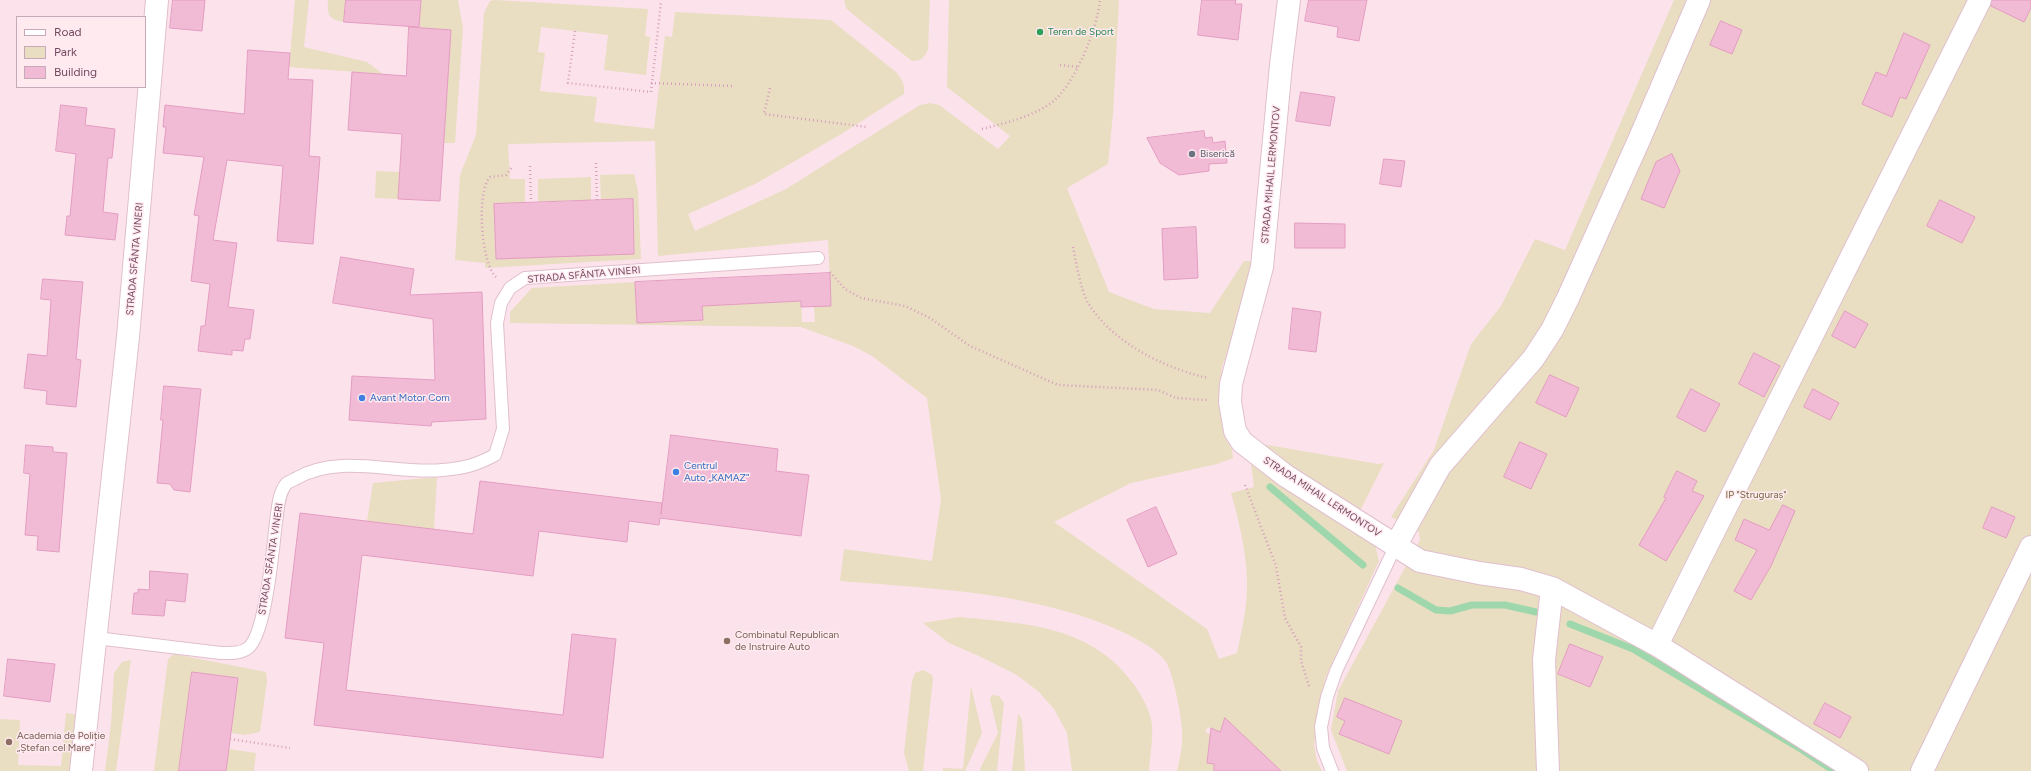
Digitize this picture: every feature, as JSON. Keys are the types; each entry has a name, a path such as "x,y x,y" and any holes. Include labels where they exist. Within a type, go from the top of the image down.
{"street":[{"name":"STRADA SFÂNTA VINERI","path":"81,771 128,337 157,0"},
{"name":"STRADA MIHAIL LERMONTOV","path":"1289,0 1281,64 1262,266 1231,393 1235,431 1242,442 1286,476 1396,544 1420,561 1479,573 1521,579 1552,588 1657,645 1857,771"},
{"path":"1396,544 1440,466 1533,359 1552,330 1633,154 1699,0"},
{"path":"1657,645 1980,0"},
{"path":"1922,771 2031,547"},
{"path":"1548,771 1544,660 1552,588"}],"lane":[{"name":"STRADA SFÂNTA VINERI","path":"96,638 221,653 236,653 248,648 257,637 261,622 279,501 286,484 303,474 335,466 442,471 473,466 495,455 503,429 498,323 501,303 510,288 525,278 818,258"},
{"path":"1332,771 1323,748 1321,727 1326,703 1336,671 1396,544"}],"path":[{"path":"982,129 1036,112 1053,102 1071,80 1078,67 1089,43 1099,11 1100,0"},
{"path":"575,31 568,83 651,92 660,2"},
{"path":"1060,64 1078,67"},
{"path":"651,83 734,86"},
{"path":"770,88 764,114 867,127"},
{"path":"596,163 597,200"},
{"path":"530,166 531,202"},
{"path":"510,288 492,272 487,255 481,212 485,182 490,177 506,175 512,167"},
{"path":"1073,247 1088,303 1120,337 1140,352 1231,393"},
{"path":"818,258 845,289 861,298 905,306 930,318 970,346 1058,385 1158,390 1176,398 1231,393"},
{"path":"1245,485 1276,566 1285,618 1301,647 1301,661 1310,690 1326,703"},
{"path":"230,739 290,748"}],"green space":[{"path":"295,0 309,0 304,47 367,62 383,74 289,67"},
{"path":"328,0 346,0 344,22 335,20 330,16"},
{"path":"421,0 458,0 463,28 455,143 444,143 419,28"},
{"path":"495,0 648,9 645,36 650,37 646,75 604,70 608,35 541,27 538,52 545,53 540,91 597,97 594,122 654,129 665,36 672,37 675,12 831,20 896,72 903,84 904,94 843,133 757,183 688,214 695,231 786,189 920,105 930,103 939,105 998,149 1010,136 947,87 949,0 1119,0 1113,114 1108,164 1067,188 1109,292 1154,309 1210,313 1244,261 1252,261 1234,333 1222,367 1219,400 1224,435 1232,450 1233,458 1217,464 1131,483 1054,522 1207,629 1219,659 1237,653 1247,598 1244,547 1231,493 1254,487 1251,463 1375,544 1379,561 1325,679 1314,745 1317,761 1322,771 1281,771 1225,719 1220,732 1208,727 1205,732 1216,736 1212,745 1209,745 1207,762 1214,764 1214,771 1177,771 1182,745 1180,713 1172,678 1166,662 1158,653 1143,643 1127,634 1093,620 1059,609 986,595 950,590 840,581 844,549 932,561 941,499 927,398 872,356 853,346 801,327 510,323 510,312 532,288 635,282 637,322 703,320 702,306 801,296 802,322 815,322 814,306 831,305 828,240 658,256 655,141 508,144 510,179 525,179 525,203 494,204 496,258 634,254 633,199 601,200 600,175 634,174 638,191 641,259 485,268 485,263 455,260 460,175 476,135 484,13 490,1"},
{"path":"844,0 930,0 928,50 925,55 920,60 912,61 846,8"},
{"name":"IP \"Struguraș\"","path":"1674,0 2031,0 2031,771 1347,771 1331,730 1338,691 1420,540 1419,532 1391,517 1434,450 1471,344 1501,306 1535,239 1565,250"},
{"path":"376,171 400,172 398,199 375,198"},
{"path":"591,177 591,200 538,202 538,179"},
{"path":"1262,444 1378,464 1384,463 1360,511 1267,452"},
{"path":"437,477 434,530 367,521 373,483"},
{"path":"960,617 1010,622 1056,631 1078,639 1099,650 1118,666 1135,686 1148,710 1152,725 1149,771 1072,771 1067,733 1054,709 1039,692 1017,675 949,643 923,623"},
{"path":"174,654 266,672 267,681 260,732 245,735 231,733 238,678 192,672 179,771 154,771 168,659"},
{"path":"131,660 116,771 105,771 111,724 114,673 122,662"},
{"path":"923,670 932,675 933,679 923,771 909,771 904,753 912,681 915,673"},
{"path":"971,686 982,733 965,771 943,771 943,768 963,769"},
{"path":"992,695 999,696 1004,703 997,771 981,771 980,769 998,733 990,699"},
{"path":"66,713 79,715 73,771 0,771 0,719 20,720 18,765 61,766"},
{"path":"1018,714 1022,719 1025,771 1012,771"},
{"path":"229,749 256,753 254,771 226,771"}],"building":[{"path":"173,0 205,0 202,31 170,28"},
{"path":"346,0 421,0 419,27 344,22"},
{"path":"1202,0 1236,0 1235,4 1242,4 1238,40 1198,35"},
{"path":"1309,0 1367,0 1359,41 1337,37 1338,27 1305,21"},
{"path":"1992,0 2031,0 2031,8 2024,22 1991,6"},
{"path":"1721,21 1742,30 1732,54 1710,45"},
{"path":"409,27 451,30 440,201 398,199 402,134 348,130 352,72 406,76"},
{"path":"1904,33 1930,45 1906,99 1900,97 1892,117 1862,104 1876,72 1886,76"},
{"path":"248,50 290,53 288,79 313,80 309,156 320,157 313,244 277,241 283,166 227,160 213,240 237,243 228,307 254,310 250,339 245,339 243,351 232,350 232,355 198,351 201,326 205,326 210,284 191,281 199,216 194,215 204,157 163,153 166,127 163,127 165,105 244,114"},
{"path":"1301,92 1335,97 1330,126 1296,121"},
{"path":"61,105 87,108 85,125 115,129 112,158 108,158 103,212 118,214 115,240 65,235 67,216 70,216 76,154 56,151"},
{"name":"Biserică","path":"1204,131 1205,138 1212,137 1213,143 1225,141 1227,163 1209,164 1209,171 1179,175 1160,163 1147,138"},
{"path":"1672,154 1680,171 1664,208 1641,199 1656,162"},
{"path":"1384,159 1405,161 1401,187 1380,184"},
{"path":"633,199 634,254 496,259 494,204"},
{"path":"1940,200 1975,217 1962,243 1927,226"},
{"path":"1295,223 1345,224 1345,248 1295,248"},
{"path":"1196,227 1198,278 1164,280 1162,229"},
{"path":"341,257 414,269 410,295 482,292 486,419 432,422 431,426 349,420 352,376 435,380 433,319 333,303"},
{"path":"830,273 831,306 801,307 801,301 702,306 703,320 637,323 635,282"},
{"path":"43,279 83,282 76,359 81,360 76,407 46,404 47,391 24,388 28,354 47,356 51,300 41,299"},
{"path":"1293,308 1321,312 1316,352 1289,349"},
{"path":"1845,311 1868,324 1855,348 1832,336"},
{"path":"1754,353 1780,366 1764,397 1739,384"},
{"path":"1550,375 1579,388 1566,417 1536,403"},
{"path":"164,386 201,389 190,492 174,490 170,484 157,483 163,420 161,420"},
{"path":"1691,389 1720,404 1705,432 1677,417"},
{"path":"1813,389 1839,403 1830,420 1804,407"},
{"path":"671,435 778,449 776,471 809,475 801,536 660,518 659,525 629,521 627,542 539,531 533,576 362,555 346,690 563,715 572,634 616,639 603,758 314,725 324,643 285,638 300,513 473,534 480,481 662,503 661,514"},
{"path":"1520,442 1547,454 1531,489 1504,477"},
{"path":"26,445 53,447 53,452 67,453 59,552 37,550 38,536 25,535 30,474 24,473"},
{"path":"1677,471 1697,481 1692,491 1704,496 1666,561 1639,545 1666,498 1664,497"},
{"path":"1783,505 1795,511 1771,566 1751,600 1734,591 1757,550 1735,540 1744,519 1769,530"},
{"path":"1156,507 1177,554 1148,567 1127,520"},
{"path":"1992,507 2015,517 2006,538 1983,528"},
{"path":"150,571 188,574 185,602 166,600 164,616 132,614 134,593 138,593 138,589 149,590"},
{"path":"1570,644 1603,657 1590,687 1558,674"},
{"path":"8,659 55,664 50,702 4,696"},
{"path":"192,672 238,678 226,771 179,771"},
{"path":"1345,698 1402,721 1389,754 1339,734 1345,721 1337,717"},
{"path":"1825,703 1851,717 1840,738 1814,724"},
{"path":"1225,718 1281,771 1214,771 1214,764 1207,763 1211,728 1220,732"}],"waterway":[{"path":"1270,487 1363,565"},
{"path":"1398,588 1436,610 1450,611 1472,605 1505,605 1536,612"},
{"path":"1570,624 1633,649 1801,749 1834,771"}],"place":[{"name":"Teren de Sport","path":"1040,32"},
{"name":"Biserică","path":"1192,154"},
{"name":"Avant Motor Com","path":"362,398"},
{"name":"Centrul Auto „KAMAZ”","path":"676,472"},
{"name":"Combinatul Republican de Instruire Auto","path":"727,641"},
{"name":"Academia de Poliție „Ștefan cel Mare“","path":"9,742"}]}
